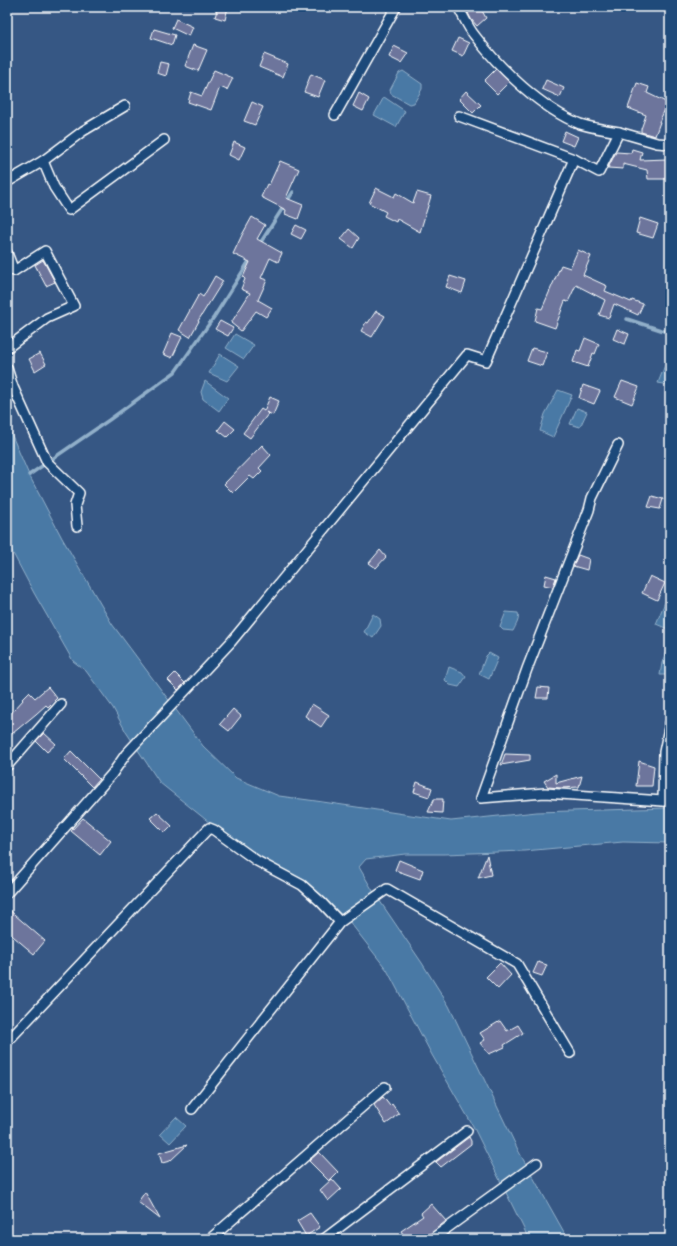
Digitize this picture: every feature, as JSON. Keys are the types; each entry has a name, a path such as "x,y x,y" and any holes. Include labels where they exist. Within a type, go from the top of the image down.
{"street":[{"path":"336,114 396,7"},
{"path":"458,7 474,36 510,76 550,107 580,124 600,130 619,132 656,142 670,144"},
{"path":"7,182 43,161 83,131 125,106"},
{"path":"459,116 574,159 599,172 619,132"},
{"path":"43,161 54,187 69,210 164,140"},
{"path":"7,893 112,774 126,754 178,701 231,642 467,355 486,361 574,159"},
{"path":"7,253 14,270 45,251 74,306 47,318 7,348"},
{"path":"7,368 13,387 47,462 79,493 75,505 77,526"},
{"path":"618,446 592,498 589,510 530,662 481,798 545,793 666,800 664,752 670,723"},
{"path":"7,766 61,704"},
{"path":"7,1042 208,828 214,830 256,861 302,885 342,921"},
{"path":"192,1109 342,921 387,889 517,964 570,1053"},
{"path":"210,1239 385,1087"},
{"path":"324,1239 467,1132"},
{"path":"432,1239 534,1166"}],"water":[{"path":"403,71 422,84 422,89 414,103 409,104 391,94 390,90 399,73"},
{"path":"384,97 405,111 396,127 374,115"},
{"path":"235,334 254,345 244,359 226,348"},
{"path":"220,354 239,366 227,381 209,373"},
{"path":"669,355 670,385 658,383"},
{"path":"205,381 228,398 219,411 203,399 201,392"},
{"path":"558,390 572,395 553,437 540,431 545,414"},
{"path":"577,408 587,412 580,427 570,424"},
{"path":"7,424 29,475 62,538 112,624 203,746 236,778 279,796 451,821 537,812 670,808 670,843 623,842 524,851 405,854 366,859 359,867 373,891 449,1006 519,1152 567,1239 528,1239 473,1126 432,1055 387,970 349,921 292,876 220,831 160,783 126,732 113,708 86,671 73,661 7,542"},
{"path":"670,590 670,625 668,629 656,624"},
{"path":"506,612 518,613 518,620 513,631 503,630 500,627"},
{"path":"373,614 380,619 381,626 373,638 364,632"},
{"path":"669,642 670,675 660,675 662,663"},
{"path":"489,653 498,658 489,679 479,674 486,656"},
{"path":"449,667 462,672 466,677 459,687 450,685 445,680"},
{"path":"176,1117 186,1126 170,1143 160,1134"}],"building":[{"path":"218,7 228,7 225,20 215,17"},
{"path":"471,7 480,7 486,18 477,26 468,13"},
{"path":"176,19 193,27 189,36 172,28"},
{"path":"154,29 175,35 172,45 151,38"},
{"path":"458,38 469,43 463,56 452,51"},
{"path":"193,45 207,50 198,71 185,66"},
{"path":"394,46 408,53 401,63 389,57"},
{"path":"264,54 288,64 283,77 259,67"},
{"path":"160,62 169,64 166,76 157,73"},
{"path":"496,69 509,82 497,94 484,81"},
{"path":"214,70 233,78 227,90 220,87 211,110 188,102 191,92 202,96"},
{"path":"311,74 325,80 318,97 304,92"},
{"path":"546,80 564,88 560,97 542,89"},
{"path":"637,83 649,87 647,93 668,103 659,122 655,136 641,132 646,115 628,108"},
{"path":"466,91 481,105 473,113 459,99"},
{"path":"359,93 369,99 363,111 353,106"},
{"path":"252,102 263,107 255,125 244,121"},
{"path":"565,131 578,137 574,146 561,141"},
{"path":"234,142 245,147 239,160 229,155"},
{"path":"632,149 642,152 640,160 667,159 667,179 648,179 647,170 623,164 623,169 608,168 616,152 631,153"},
{"path":"280,161 299,169 286,198 303,205 298,219 285,214 286,210 261,197 267,184 269,185"},
{"path":"376,188 394,197 396,193 413,203 417,192 431,196 420,232 397,219 396,222 384,216 386,212 369,203"},
{"path":"252,217 265,225 257,239 282,253 278,262 270,258 261,278 267,280 258,300 272,308 266,317 256,311 241,331 231,323 250,293 241,289 245,279 243,277 250,262 233,254"},
{"path":"640,218 658,224 653,238 636,233"},
{"path":"296,225 306,230 301,239 291,234"},
{"path":"349,229 359,238 353,248 341,239"},
{"path":"578,250 591,256 583,275 607,286 605,291 631,302 632,300 643,304 638,315 614,304 609,318 599,315 605,300 576,285 568,302 565,301 555,328 535,321 538,308 542,309 561,265 570,268"},
{"path":"43,260 55,282 46,286 35,265"},
{"path":"215,276 223,281 198,321 190,337 179,330 199,294 203,297"},
{"path":"450,276 466,281 462,293 446,287"},
{"path":"376,311 385,316 372,337 361,331 366,322 368,323"},
{"path":"220,321 233,328 228,336 215,329"},
{"path":"617,329 629,334 625,344 613,339"},
{"path":"172,333 182,337 172,358 163,354"},
{"path":"585,338 599,344 595,354 593,353 588,367 573,362 577,350 580,351"},
{"path":"532,348 547,352 542,366 527,361"},
{"path":"40,353 46,364 35,371 29,359"},
{"path":"622,381 639,387 632,404 615,397"},
{"path":"583,385 600,391 594,404 579,398"},
{"path":"270,397 279,401 273,415 266,412 268,414 250,438 243,433 261,409 264,411"},
{"path":"225,421 235,429 227,437 218,430"},
{"path":"262,445 271,455 259,468 262,471 254,479 250,476 233,493 224,484"},
{"path":"652,496 663,499 660,509 648,507"},
{"path":"380,550 386,557 376,568 369,563"},
{"path":"578,555 589,559 587,570 573,566"},
{"path":"546,575 556,578 553,587 544,585"},
{"path":"650,576 665,583 657,600 642,593"},
{"path":"175,673 185,683 178,690 168,680"},
{"path":"48,687 57,698 48,707 46,705 7,738 7,718 23,700 22,699 29,692 35,698"},
{"path":"538,687 549,688 548,698 536,698"},
{"path":"312,704 329,715 321,727 305,716"},
{"path":"233,709 241,716 229,731 220,724"},
{"path":"44,733 56,744 47,752 36,741"},
{"path":"71,751 99,779 92,787 64,759"},
{"path":"505,754 530,755 530,760 501,765"},
{"path":"639,761 654,766 652,786 636,786"},
{"path":"556,774 556,783 582,776 579,787 548,787 544,781"},
{"path":"417,782 432,788 429,797 414,792"},
{"path":"434,799 443,799 442,813 428,812"},
{"path":"157,812 172,826 165,833 150,818"},
{"path":"83,818 111,841 100,855 71,831"},
{"path":"487,855 491,875 478,878"},
{"path":"399,860 423,870 420,879 395,870"},
{"path":"7,908 45,941 34,954 7,931"},
{"path":"538,962 547,965 542,976 533,973"},
{"path":"500,963 511,975 498,989 486,977"},
{"path":"500,1021 507,1031 518,1025 523,1033 504,1045 505,1047 489,1054 480,1043 485,1040 480,1033"},
{"path":"383,1097 390,1106 392,1104 399,1114 386,1124 374,1105"},
{"path":"469,1137 471,1144 441,1167 436,1162"},
{"path":"187,1145 170,1161 162,1163 159,1153"},
{"path":"319,1152 338,1172 329,1181 309,1161"},
{"path":"332,1179 341,1189 328,1201 320,1190"},
{"path":"145,1192 160,1219 138,1202"},
{"path":"431,1204 446,1221 424,1239 406,1239 401,1231 423,1216 421,1213"},
{"path":"310,1213 320,1227 306,1236 297,1221"}],"waterway":[{"path":"259,245 293,192"},
{"path":"29,475 175,372 214,317 251,258"},
{"path":"627,319 670,333"}]}
